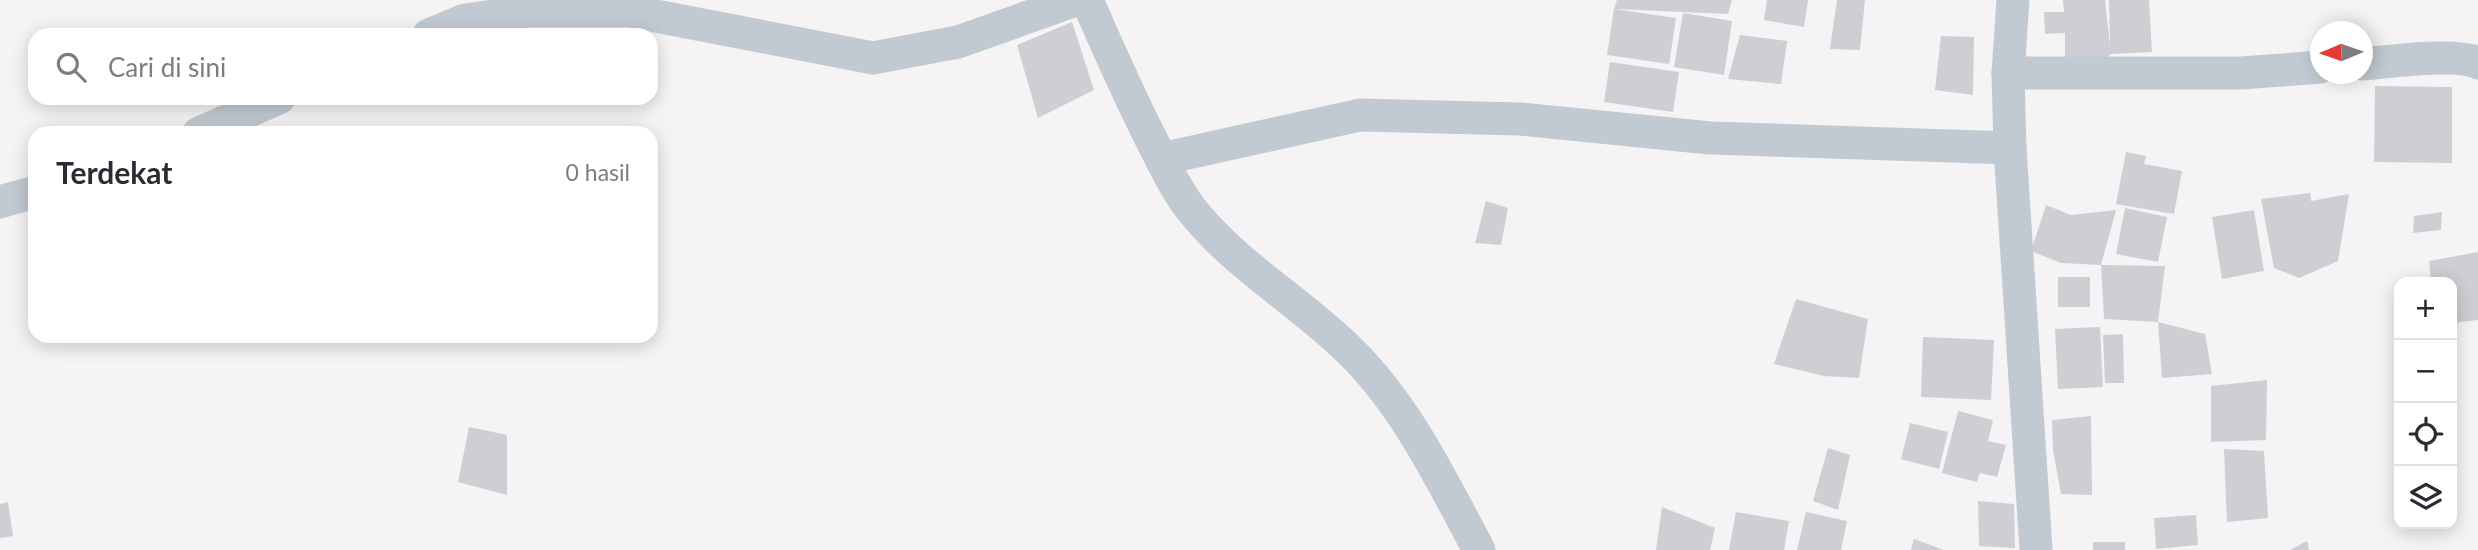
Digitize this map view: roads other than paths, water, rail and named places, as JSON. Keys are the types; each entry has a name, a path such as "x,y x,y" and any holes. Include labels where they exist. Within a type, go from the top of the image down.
{"street":[{"path":"446,28 465,20 531,11 630,11 873,58 958,42 1076,0"},
{"path":"1087,0 1161,159 1189,206 1214,238 1350,350 1397,406 1479,550"},
{"path":"2013,0 2008,73 2010,148 2036,550"},
{"path":"2373,63 2447,58 2478,63"},
{"path":"2008,73 2241,73 2310,69"},
{"path":"216,126 263,105"},
{"path":"1161,159 1360,115 1520,119 1710,138 2010,148"},
{"path":"0,202 28,194"}]}
